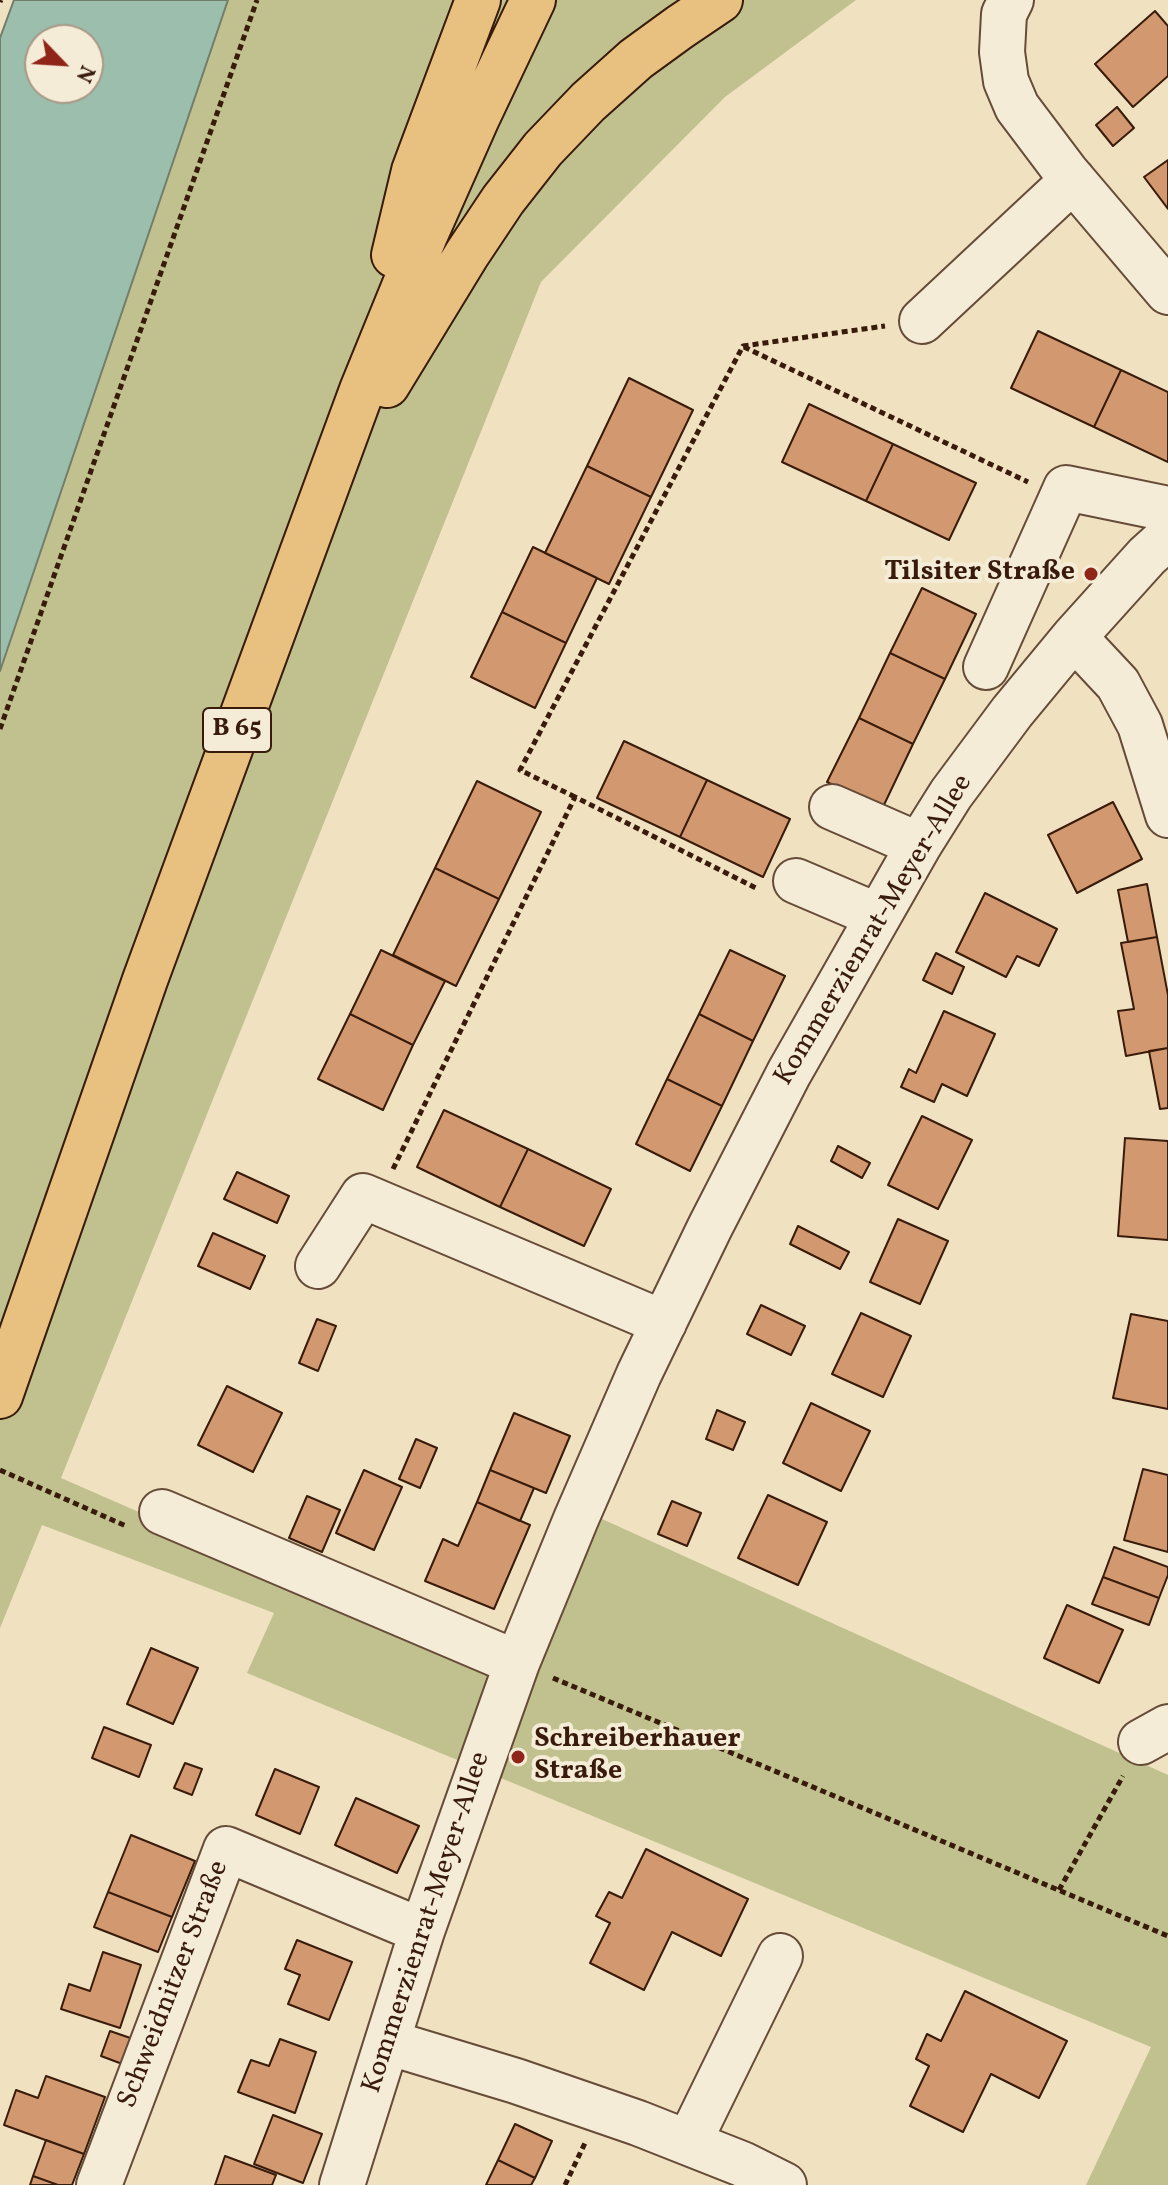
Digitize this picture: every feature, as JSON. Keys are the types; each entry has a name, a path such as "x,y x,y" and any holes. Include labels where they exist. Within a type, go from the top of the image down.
{"main road":[{"path":"362,390 414,171 478,0"},
{"name":"B 65","path":"0,1396 145,980 362,390 445,190 533,0"},
{"path":"329,479 467,254 503,200 543,149 588,102 636,59 720,0"}],"street":[{"path":"1011,0 1004,14 1002,52 1006,81 1017,107 1073,180 1168,292"},
{"path":"922,321 1073,180"},
{"path":"986,667 1066,488 1168,509"},
{"name":"Kommerzienrat-Meyer-Allee","path":"342,2185 422,1931 517,1663 582,1505 664,1323 789,1073 951,794 994,735 1074,637 1168,537"},
{"path":"1074,637 1118,684 1140,725 1168,815"},
{"path":"832,807 919,845"},
{"path":"782,887 878,916"},
{"path":"318,1266 363,1196 664,1323"},
{"path":"162,1512 517,1663"},
{"name":"Schweidnitzer Straße","path":"99,2185 226,1849 422,1931"},
{"path":"689,2142 780,1956"},
{"path":"387,2042 516,2081 689,2142 784,2185"}],"path":[{"path":"0,729 257,0"},
{"path":"743,346 922,321"},
{"path":"743,346 1062,498"},
{"path":"743,346 520,770 782,887"},
{"path":"377,1202 575,797"},
{"path":"517,1663 1168,1936"},
{"path":"1059,1890 1155,1734"}],"green space":[{"path":"228,0 856,0 725,97 541,282 61,1478 532,1684 602,1519 1168,1775 1168,2185 1086,2185 1151,2047 247,1673 274,1613 42,1525 0,1628 0,671"}],"shaded area":[{"path":"14,0 228,0 0,671 0,38"}],"building":[{"path":"1155,11 1168,26 1168,76 1133,107 1095,64"},
{"path":"1117,107 1134,128 1113,146 1096,125"},
{"path":"1168,160 1168,209 1144,177"},
{"path":"1038,331 1121,370 1094,427 1011,388"},
{"path":"1121,370 1168,392 1168,462 1094,427"},
{"path":"629,378 693,410 651,497 587,466"},
{"path":"809,404 893,444 866,501 782,462"},
{"path":"893,444 976,483 949,540 866,501"},
{"path":"587,466 651,497 609,584 545,553"},
{"path":"533,547 597,578 566,643 502,612"},
{"path":"922,588 976,614 945,679 890,653"},
{"path":"502,612 566,643 535,708 471,677"},
{"path":"890,653 945,679 913,744 859,718"},
{"path":"859,718 913,744 882,809 827,782"},
{"path":"624,741 707,780 680,837 597,798"},
{"path":"707,780 790,819 763,877 680,837"},
{"path":"477,781 541,812 499,899 435,868"},
{"path":"1113,802 1142,859 1077,893 1048,835"},
{"path":"435,868 499,899 456,986 393,955"},
{"path":"1147,884 1157,937 1128,942 1118,890"},
{"path":"985,893 1057,929 1039,966 1017,956 1006,977 956,952"},
{"path":"1157,937 1168,995 1168,1048 1126,1056 1118,1011 1134,1009 1121,943"},
{"path":"381,950 445,981 413,1045 350,1014"},
{"path":"730,950 785,976 753,1041 699,1014"},
{"path":"936,953 964,967 952,994 923,980"},
{"path":"944,1011 995,1034 967,1096 942,1084 934,1102 901,1087 909,1069 916,1073"},
{"path":"350,1014 413,1045 383,1110 318,1079"},
{"path":"699,1014 753,1041 722,1106 667,1079"},
{"path":"1168,1048 1168,1108 1160,1109 1149,1051"},
{"path":"667,1079 722,1106 690,1171 636,1144"},
{"path":"444,1110 528,1149 500,1207 417,1167"},
{"path":"922,1116 972,1140 938,1209 888,1185"},
{"path":"1125,1138 1168,1141 1168,1240 1118,1236"},
{"path":"838,1146 870,1163 862,1178 831,1161"},
{"path":"528,1149 611,1189 584,1246 500,1207"},
{"path":"237,1172 289,1196 277,1223 224,1199"},
{"path":"898,1219 948,1241 920,1304 870,1282"},
{"path":"798,1226 849,1252 840,1269 790,1244"},
{"path":"213,1233 265,1256 250,1289 198,1266"},
{"path":"761,1305 805,1326 791,1355 747,1334"},
{"path":"861,1313 911,1336 883,1397 832,1374"},
{"path":"1131,1314 1168,1321 1168,1409 1113,1398"},
{"path":"317,1319 336,1326 318,1371 299,1363"},
{"path":"227,1386 282,1413 253,1472 198,1445"},
{"path":"811,1403 870,1431 841,1491 783,1463"},
{"path":"717,1410 745,1422 733,1450 706,1439"},
{"path":"514,1413 570,1436 546,1493 490,1470"},
{"path":"416,1439 437,1448 420,1488 399,1479"},
{"path":"1143,1469 1168,1475 1168,1552 1124,1540"},
{"path":"364,1470 402,1487 374,1550 336,1533"},
{"path":"490,1470 534,1488 520,1521 477,1502"},
{"path":"768,1495 827,1522 798,1585 738,1558"},
{"path":"307,1496 340,1510 322,1552 289,1538"},
{"path":"672,1501 701,1513 687,1546 658,1534"},
{"path":"477,1502 530,1525 494,1609 425,1581 443,1539 458,1546"},
{"path":"1114,1547 1168,1567 1159,1598 1103,1577"},
{"path":"1103,1577 1159,1598 1149,1625 1092,1604"},
{"path":"1067,1605 1123,1630 1099,1683 1044,1658"},
{"path":"151,1648 198,1668 173,1724 127,1704"},
{"path":"104,1727 151,1745 139,1777 92,1758"},
{"path":"185,1763 202,1769 192,1795 174,1788"},
{"path":"275,1769 319,1787 300,1834 256,1815"},
{"path":"356,1798 419,1826 397,1873 335,1845"},
{"path":"131,1835 195,1861 172,1917 108,1892"},
{"path":"646,1849 748,1899 721,1956 672,1932 644,1990 590,1963 610,1923 596,1916 609,1892 622,1898"},
{"path":"108,1892 172,1917 158,1952 94,1927"},
{"path":"297,1940 352,1962 329,2020 288,2004 300,1975 285,1969"},
{"path":"103,1952 141,1965 120,2028 61,2009 69,1984 90,1991"},
{"path":"965,1991 1067,2041 1039,2098 991,2074 963,2132 910,2106 929,2066 916,2059 927,2034 941,2041"},
{"path":"110,2031 142,2042 133,2068 101,2056"},
{"path":"280,2039 316,2052 295,2113 238,2092 251,2060 269,2066"},
{"path":"46,2076 105,2097 84,2154 4,2125 16,2090 38,2098"},
{"path":"273,2115 322,2134 303,2183 254,2164"},
{"path":"515,2124 552,2141 535,2178 498,2160"},
{"path":"46,2140 84,2154 72,2185 58,2185 33,2176"},
{"path":"225,2156 276,2175 272,2185 215,2185"},
{"path":"498,2160 535,2178 531,2185 486,2185"},
{"path":"33,2176 58,2185 30,2185"}],"place":[{"name":"Tilsiter Straße","path":"1091,574"},
{"name":"Schreiberhauer Straße","path":"518,1757"}]}
